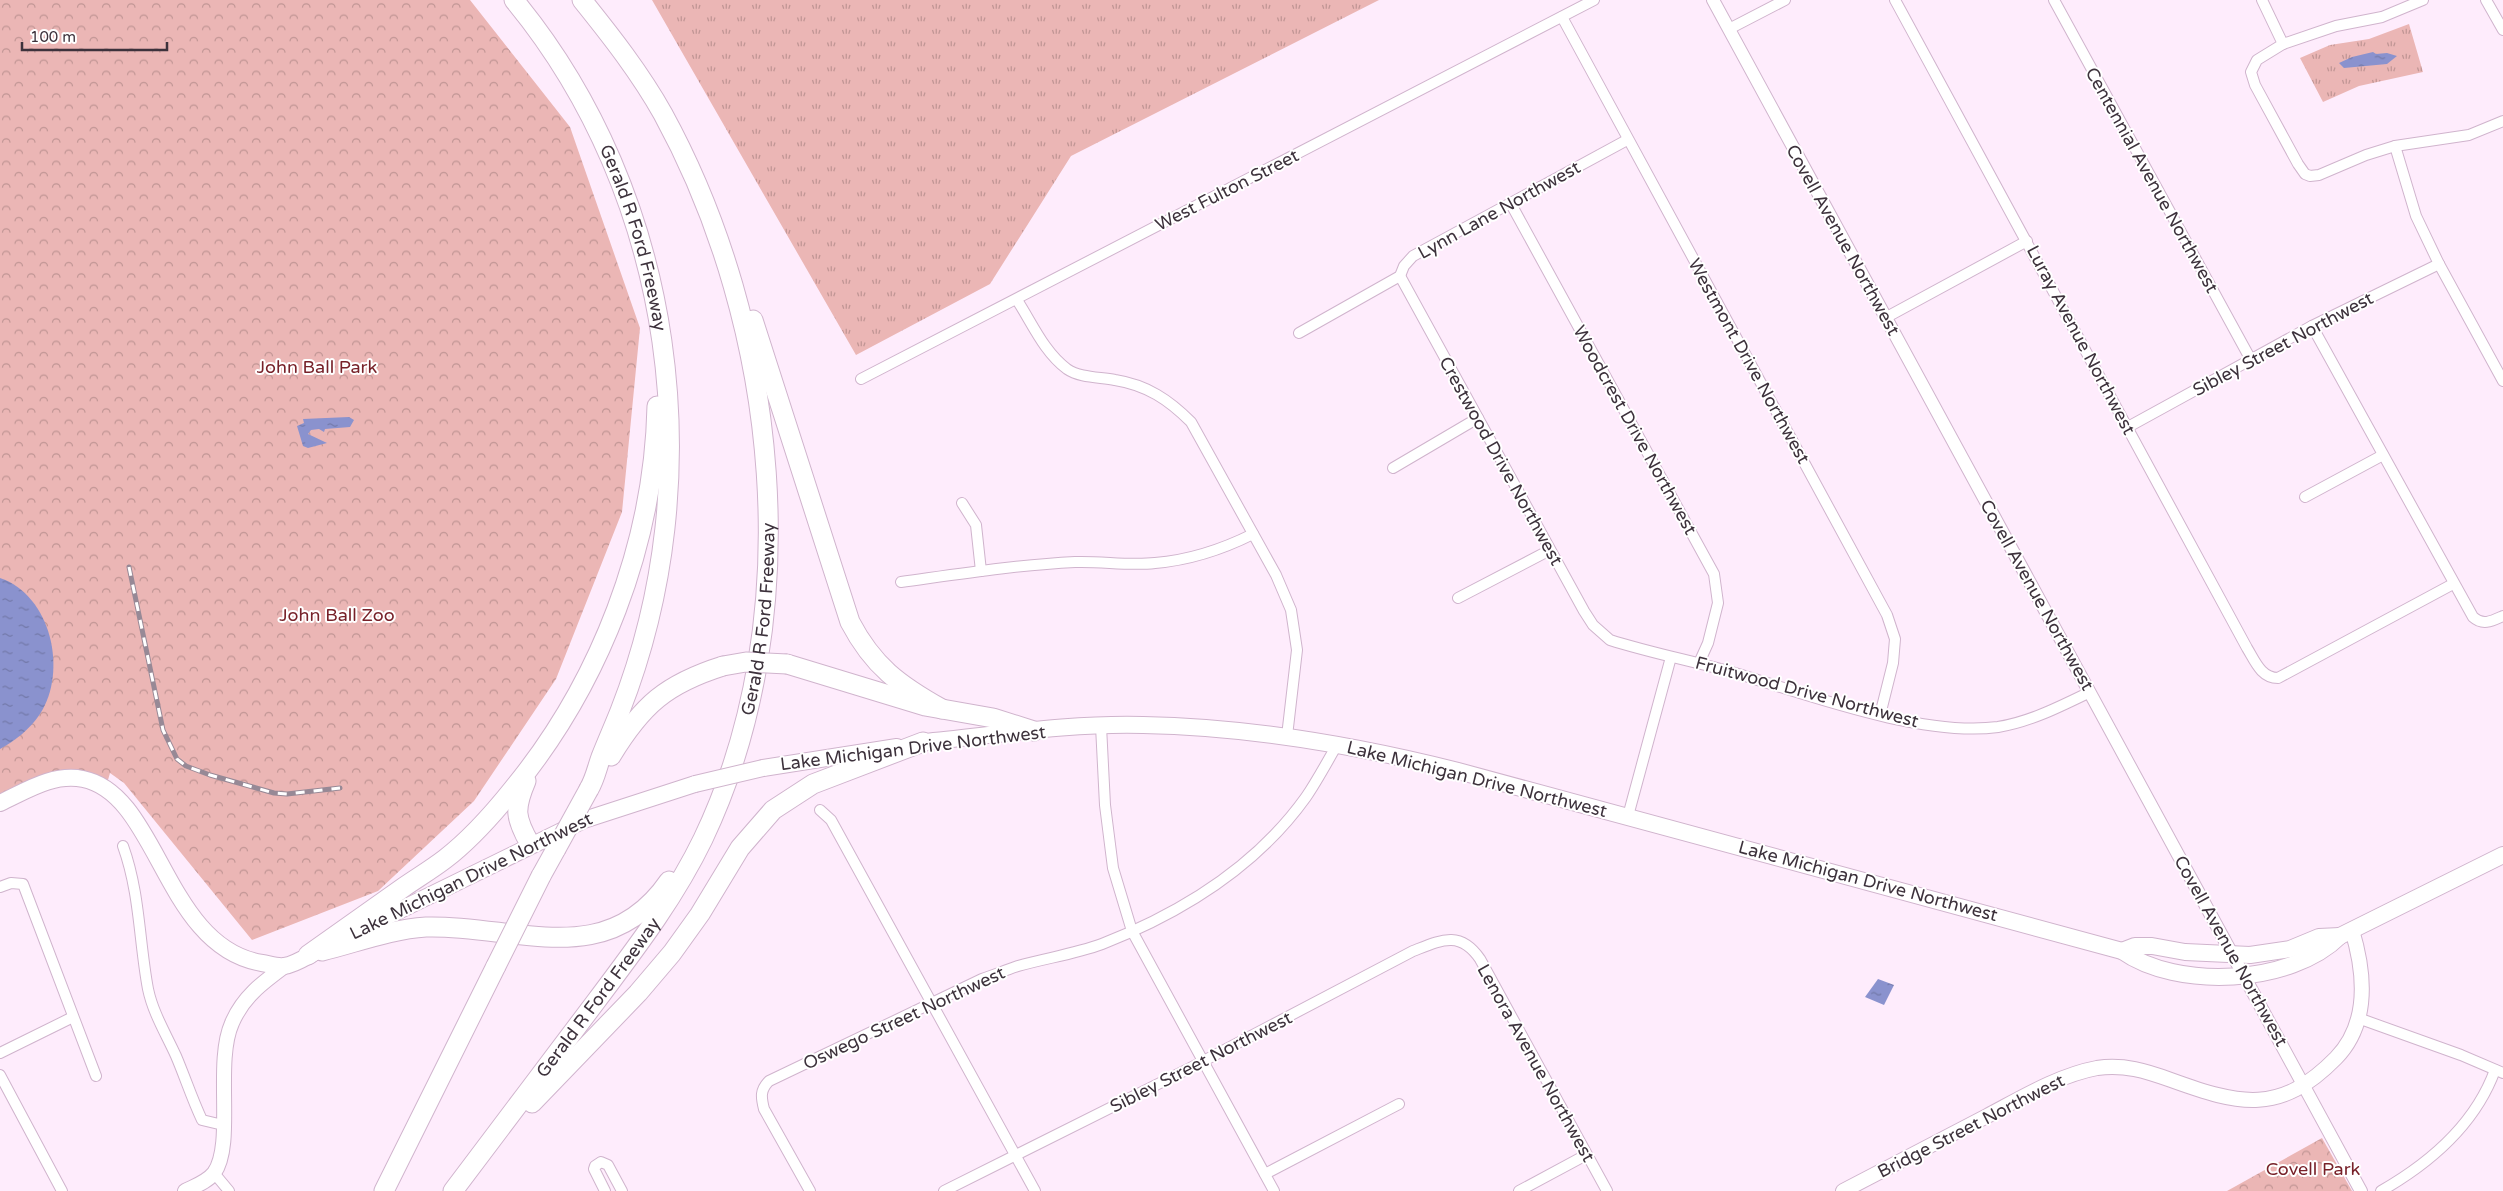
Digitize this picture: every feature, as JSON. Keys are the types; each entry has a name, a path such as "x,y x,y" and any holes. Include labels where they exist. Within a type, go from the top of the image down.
{"highway":[{"name":"Gerald R Ford Freeway","path":"384,1191 541,876 590,786 640,653 656,588 662,550 670,460 669,406 660,330 648,267 632,215 613,165 587,112 558,59 514,0"},
{"name":"Gerald R Ford Freeway","path":"453,1191 651,928 683,877 704,837 735,760 754,682 763,620 767,575 767,490 764,437 747,343 729,272 706,206 662,112 622,50 582,0"},
{"path":"706,206 726,237 850,622 862,643 880,667 899,684 942,709"},
{"path":"308,955 445,859 495,812 534,764 572,704 598,653 628,575 645,514 657,425 660,330"},
{"path":"590,786 639,715 658,697 682,682 723,666 746,662 787,664 925,706 993,718 1034,731"},
{"path":"476,1162 638,993 672,953 700,914 740,848 773,810 813,784 924,742"},
{"path":"530,844 521,829 517,807 534,764"},
{"path":"308,955 397,931 424,927 453,928 548,939 574,938 606,930 646,908 662,890 701,825 718,803"}],"main road":[{"name":"Lake Michigan Drive Northwest","path":"214,1173 222,1155 223,1072 231,1025 247,996 285,966 530,844 584,820 695,784 763,768 924,742 1101,726 1202,727 1287,736 1337,745 1412,759 2122,950 2144,964 2168,971 2226,978 2287,966 2309,959 2332,945 2346,933 2503,855"},
{"path":"0,802 46,781 58,779 82,778 106,787 131,815 193,918 211,939 232,954 255,961 285,966"},
{"name":"Lake Michigan Drive Northwest","path":"2122,950 2135,946 2152,946 2185,952 2233,955 2281,951 2319,937 2346,933"},
{"name":"Bridge Street Northwest","path":"1843,1191 2013,1102 2063,1079 2097,1068 2124,1067 2141,1069 2195,1089 2240,1100 2276,1098 2303,1086 2323,1071 2342,1052 2352,1036 2358,1018 2363,992 2362,965 2346,933"},
{"path":"185,1191 202,1183 214,1173"}],"street":[{"name":"West Fulton Street","path":"861,379 1018,300 1594,0"},
{"name":"Covell Avenue Northwest","path":"1713,0 2361,1191"},
{"path":"1729,29 1785,0"},
{"name":"Luray Avenue Northwest","path":"1895,0 2247,648 2262,672 2270,678 2278,678 2453,584"},
{"name":"Centennial Avenue Northwest","path":"2054,0 2251,360"},
{"path":"2262,0 2282,44"},
{"path":"2423,0 2382,17 2336,26 2282,44 2257,60 2251,72 2255,85 2304,174 2310,176 2319,175 2366,155 2395,146 2469,135 2503,121"},
{"path":"2486,0 2503,30"},
{"name":"Westmont Drive Northwest","path":"1562,17 1627,140 1887,615 1894,639 1894,663 1880,715"},
{"name":"Lynn Lane Northwest","path":"1299,333 1400,276 1404,266 1413,256 1627,140"},
{"path":"2395,146 2416,216 2439,264 2503,381"},
{"name":"Woodcrest Drive Northwest","path":"1511,204 1714,574 1718,603 1708,643 1699,663"},
{"path":"1885,318 2027,241"},
{"name":"Sibley Street Northwest","path":"2128,427 2312,326 2439,264"},
{"name":"Crestwood Drive Northwest","path":"1400,276 1593,625 1610,640"},
{"path":"1018,300 1054,358 1069,370 1090,377 1116,380 1147,388 1171,402 1191,422 1276,575 1291,610 1297,650 1287,736"},
{"path":"2312,326 2453,584 2473,617 2478,622 2488,622 2503,616"},
{"path":"1393,468 1478,418"},
{"path":"2305,497 2384,456"},
{"path":"962,504 976,525 981,571"},
{"path":"901,582 981,571 1077,562 1154,564 1192,558 1221,550 1253,534"},
{"path":"1458,598 1550,550"},
{"name":"Fruitwood Drive Northwest","path":"1610,640 1699,663 1880,715 1934,725 1972,728 1998,727 2054,709 2090,692"},
{"path":"1628,816 1671,657"},
{"path":"1101,726 1105,805 1113,868 1132,931 1274,1191"},
{"name":"Oswego Street Northwest","path":"810,1191 769,1120 761,1097 764,1087 769,1082 982,979 1018,966 1101,944 1132,931 1205,893 1232,873 1283,824 1306,797 1337,745"},
{"path":"820,810 831,820 1035,1191"},
{"path":"123,846 130,866 139,907 148,990 156,1015 202,1120 223,1125"},
{"path":"0,887 11,883 23,884 96,1076"},
{"name":"Sibley Street Northwest","path":"944,1191 1016,1157 1203,1062 1413,951 1441,940 1460,941"},
{"name":"Lenora Avenue Northwest","path":"1460,941 1473,949 1480,959 1606,1191"},
{"path":"0,1053 73,1017"},
{"path":"2358,1018 2461,1055 2499,1072 2488,1090 2454,1135 2428,1161 2381,1191"},
{"path":"0,1075 62,1191"},
{"path":"1265,1174 1398,1104"},
{"path":"1519,1191 1586,1155"},
{"path":"605,1191 595,1173 598,1163 605,1162 622,1191"},
{"path":"214,1173 230,1191"}],"green space":[{"name":"John Ball Park","path":"0,0 470,0 570,127 640,328 622,512 556,679 474,801 378,891 252,940 124,783 110,773 106,787 82,778 0,803"},
{"path":"652,0 1379,0 1071,156 990,284 856,355"},
{"path":"2409,24 2423,72 2359,86 2323,102 2300,58 2330,45 2369,39"},
{"name":"Covell Park","path":"2322,1138 2352,1191 2227,1191"}],"water":[{"path":"2373,52 2397,56 2387,64 2344,68 2339,63 2352,57"},
{"path":"349,417 354,420 350,427 325,429 324,432 319,429 311,430 308,434 327,443 308,448 303,446 297,426 304,423 303,419"},
{"path":"0,578 18,587 32,600 42,617 50,636 53,677 48,697 32,725 0,749"},
{"path":"1878,979 1894,985 1884,1005 1865,997"}],"railway":[{"path":"129,567 163,730 177,759 186,766 210,775 274,793 287,794 340,788"}],"park label":[{"name":"John Ball Zoo","path":"337,615"}]}
